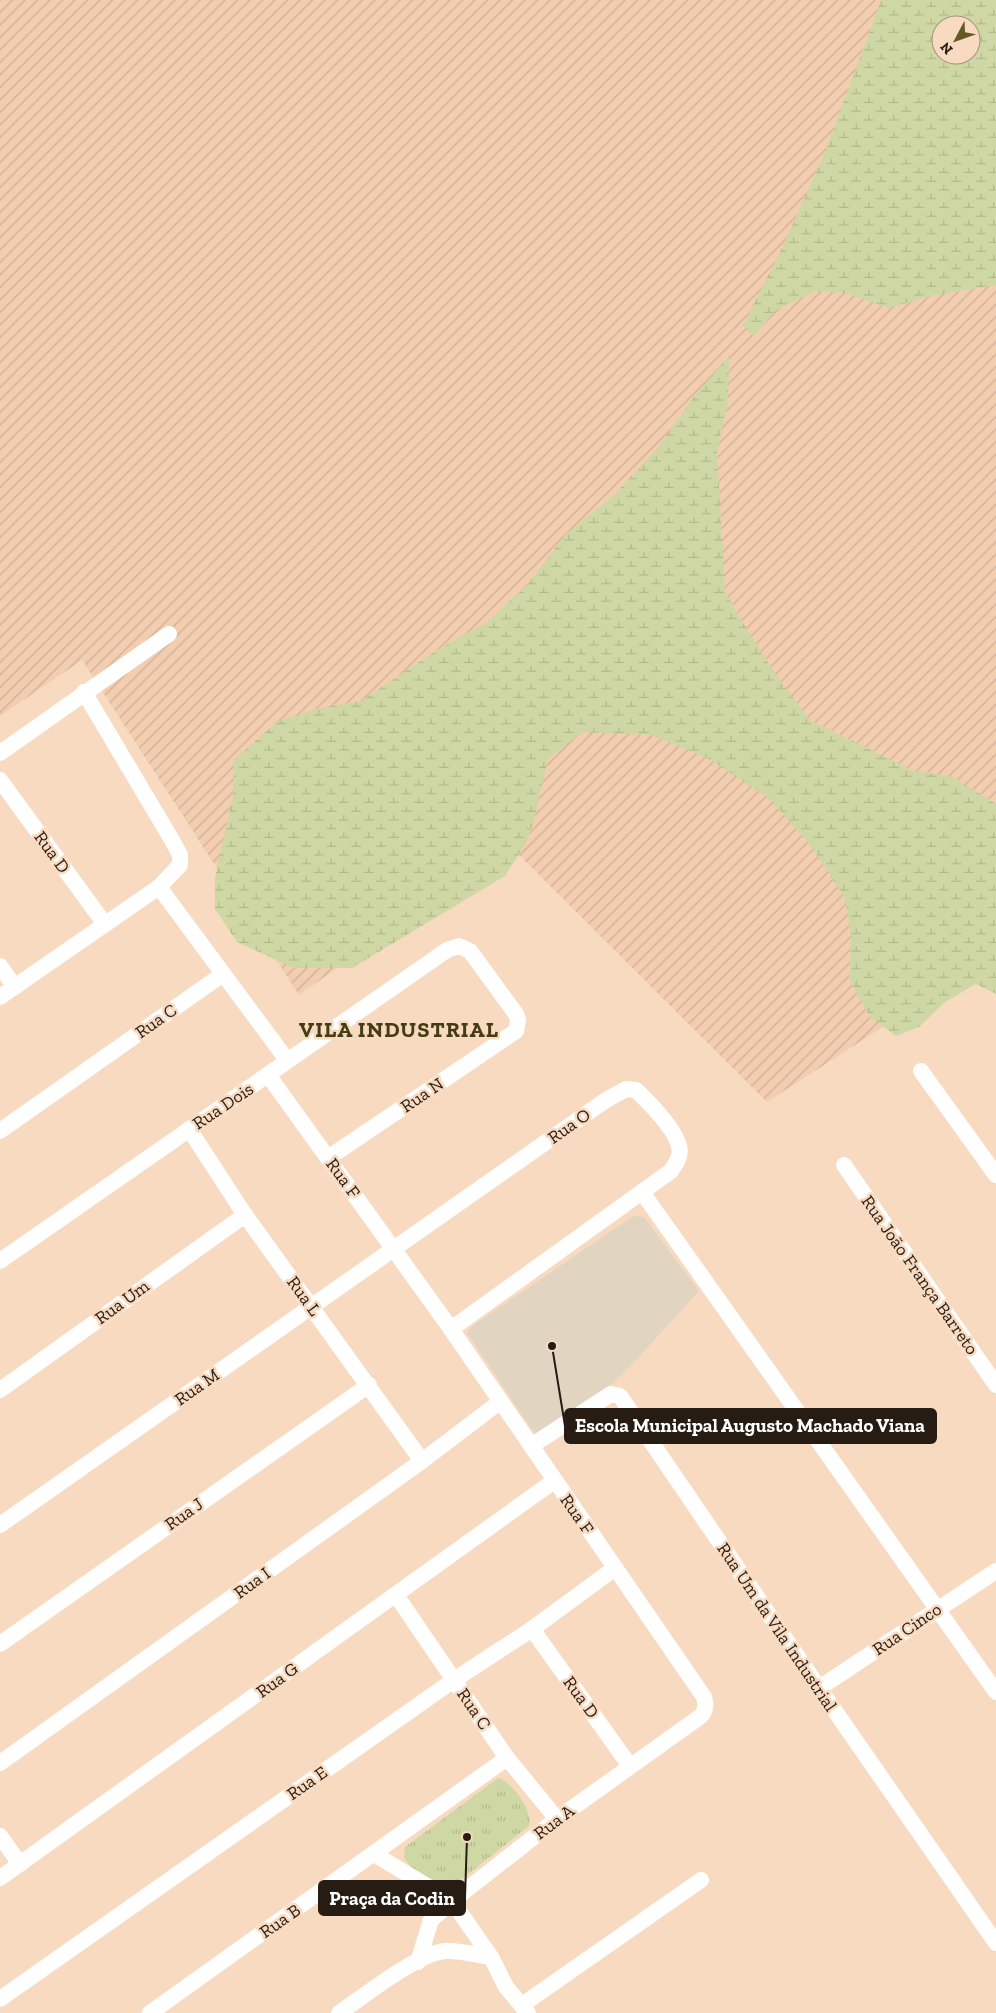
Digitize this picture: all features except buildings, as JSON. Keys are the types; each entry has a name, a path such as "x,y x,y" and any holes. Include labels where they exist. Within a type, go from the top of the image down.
{"street":[{"path":"0,753 84,692 169,634"},
{"path":"0,998 104,923 159,887 177,869 181,860 180,855 84,692"},
{"name":"Rua D","path":"0,780 104,923"},
{"path":"159,887 287,1060"},
{"name":"Rua N","path":"328,1158 516,1031 518,1020 516,1014 470,951 458,946 447,950"},
{"name":"Rua Dois","path":"0,1261 447,950"},
{"path":"0,966 15,987"},
{"name":"Rua C","path":"0,1131 223,974"},
{"path":"921,1071 996,1175"},
{"name":"Rua F","path":"268,1075 451,1329 704,1697"},
{"name":"Rua O","path":"394,1248 618,1092 626,1089 636,1090 645,1098 667,1124 679,1146 676,1163 671,1171 642,1192"},
{"name":"Rua L","path":"189,1129 245,1215 422,1461"},
{"name":"Rua João França Barreto","path":"844,1165 996,1385"},
{"path":"451,1329 642,1192 996,1692"},
{"name":"Rua Um","path":"0,1390 245,1215"},
{"name":"Rua M","path":"0,1525 394,1248"},
{"name":"Rua J","path":"0,1644 369,1385"},
{"name":"Rua Um da Vila Industrial","path":"531,1446 611,1394 620,1396 996,1943"},
{"name":"Rua I","path":"0,1762 422,1461 501,1401"},
{"name":"Rua G","path":"0,1878 554,1481"},
{"name":"Rua E","path":"0,1999 454,1680 532,1629 616,1568"},
{"name":"Rua Cinco","path":"819,1688 996,1571"},
{"name":"Rua C","path":"396,1595 508,1758 558,1820"},
{"name":"Rua D","path":"532,1629 630,1766"},
{"name":"Rua A","path":"418,1962 431,1920 452,1901 558,1820 701,1716 705,1711 704,1697"},
{"name":"Rua B","path":"150,2013 508,1758"},
{"path":"0,1836 20,1864"},
{"path":"374,1854 452,1901 491,1957 506,1987 525,2009 701,1880"},
{"path":"339,2013 418,1962 444,1951 491,1957"}],"shaded area":[{"path":"0,0 996,0 996,898 889,1023 767,1102 510,846 299,995 82,660 0,716"},
{"path":"633,1216 644,1217 699,1291 613,1383 535,1434 467,1333 471,1327"}],"green space":[{"path":"881,0 996,0 996,285 931,296 888,308 846,293 816,291 776,310 754,336 743,325 783,246 825,152"},
{"path":"729,356 728,402 717,452 725,591 776,675 810,720 912,770 953,777 996,804 996,994 976,984 945,1002 919,1027 896,1036 870,1017 849,979 851,937 845,898 811,846 769,798 707,758 652,735 582,732 548,759 534,821 525,845 505,876 352,968 294,968 237,942 215,909 215,878 233,795 234,760 278,721 315,709 361,701 437,650 487,622 528,584 566,534 614,495 656,450 693,398"},
{"path":"498,1778 509,1785 520,1798 528,1813 529,1826 444,1893 424,1885 404,1858 405,1847"}],"place":[{"name":"Escola Municipal Augusto Machado Viana","path":"552,1346"},
{"name":"Praça da Codin","path":"467,1837"}],"district":[{"name":"VILA INDUSTRIAL","path":"399,1029"}]}
